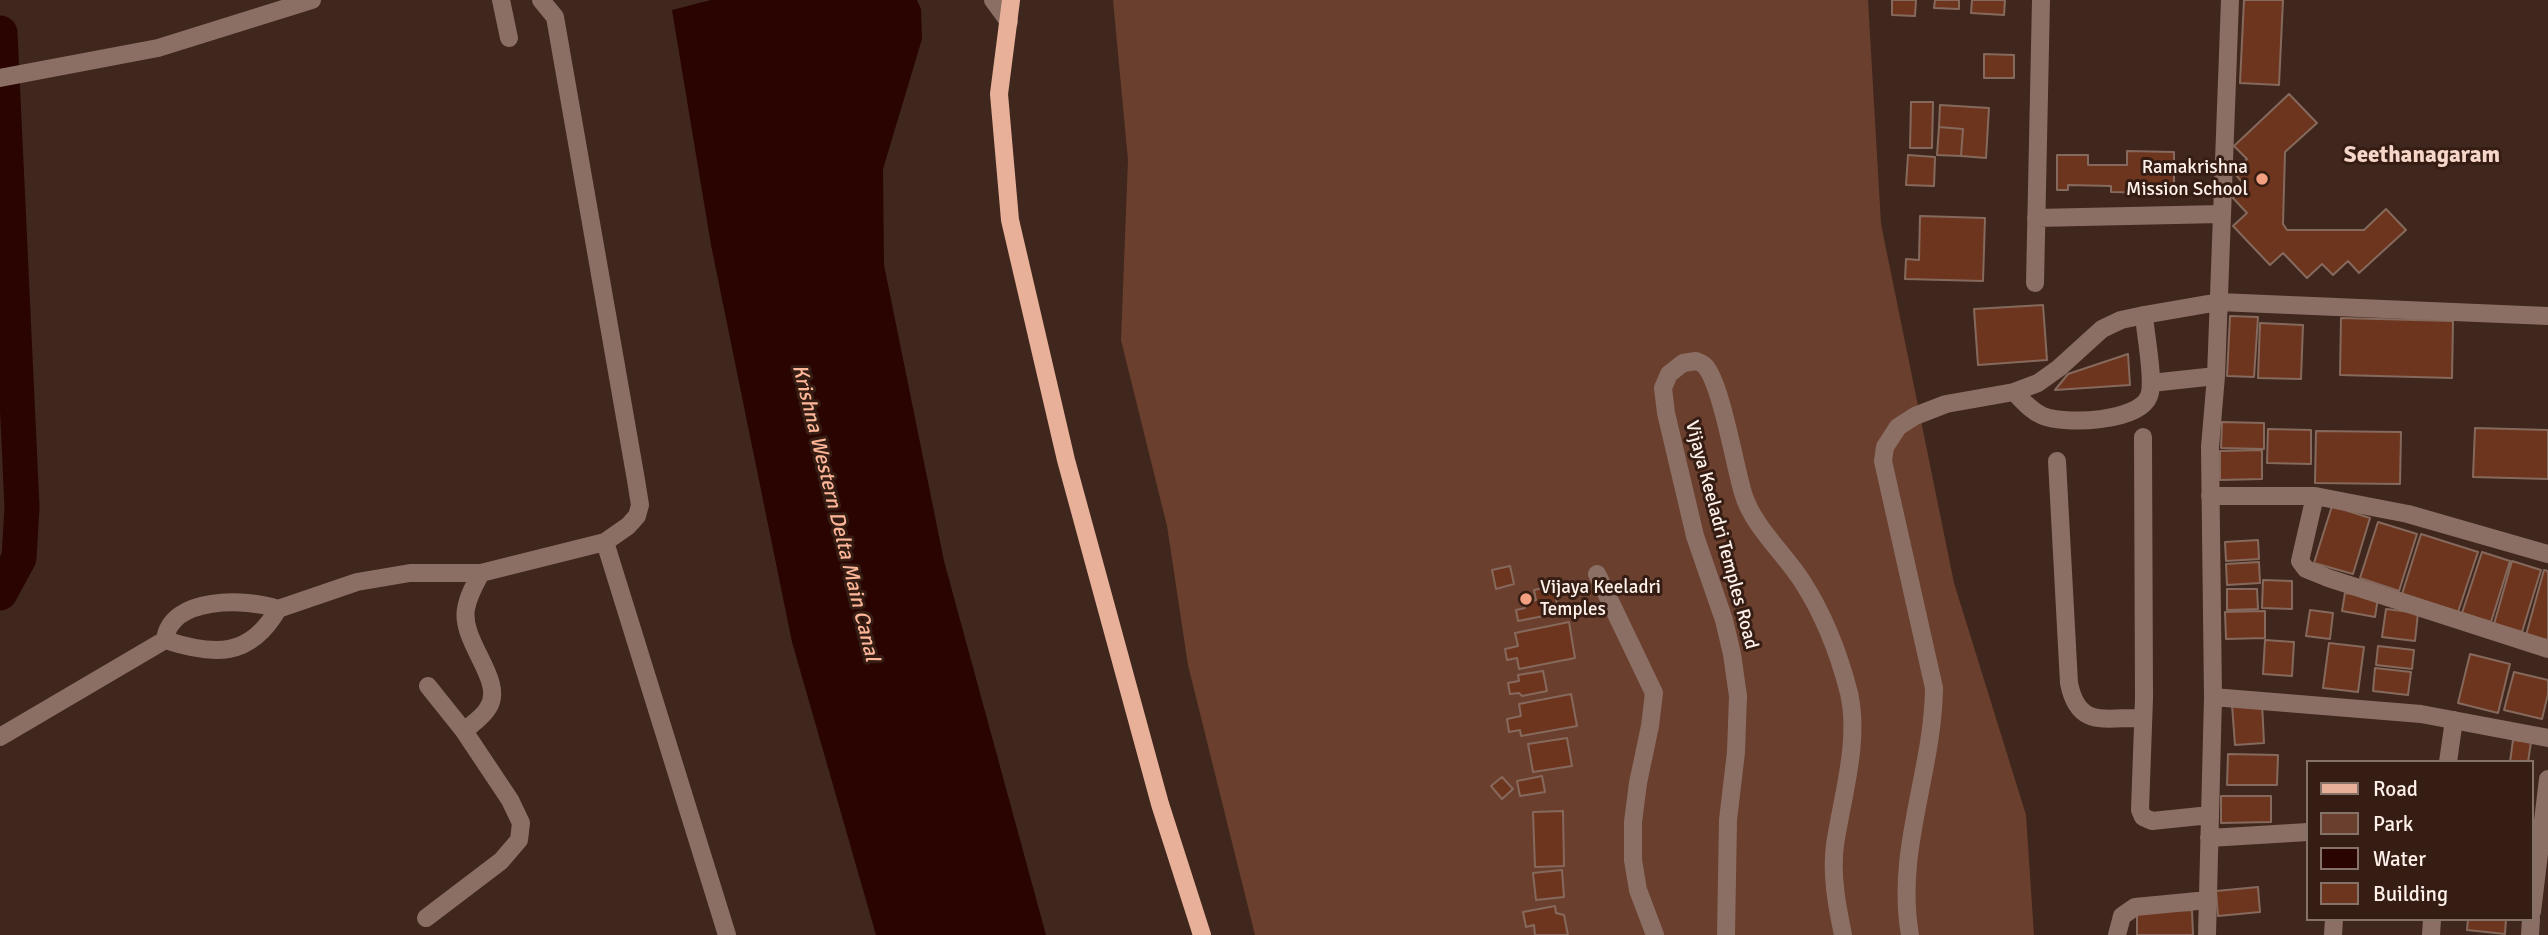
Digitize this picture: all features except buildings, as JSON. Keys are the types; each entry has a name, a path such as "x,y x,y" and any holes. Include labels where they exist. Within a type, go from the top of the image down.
{"main road":[{"path":"1011,0 999,94 1010,220 1066,460 1160,804 1202,935"}],"street":[{"path":"0,78 158,48 312,0"},
{"path":"501,0 509,38"},
{"path":"164,640 166,628 178,616 204,605 258,604 278,609 357,582 410,573 481,573 605,542 637,516 640,505 558,9 541,0"},
{"path":"993,0 1009,22"},
{"path":"2035,283 2041,0"},
{"path":"2207,935 2213,697 2210,447 2216,376 2230,0"},
{"path":"2036,218 2221,214"},
{"path":"1910,935 1905,907 1907,857 1929,749 1934,716 1934,688 1883,461 1885,447 1898,427 1915,416 1947,404 2014,392 2038,383 2102,329 2121,320 2219,302 2548,316"},
{"path":"2014,392 2032,410 2044,416 2081,422 2126,414 2140,407 2149,397 2151,383 2144,315"},
{"name":"Vijaya Keeladri Temples Road","path":"1726,935 1728,820 1736,752 1738,696 1724,620 1695,536 1666,412 1664,388 1669,374 1683,363 1696,360 1706,367 1714,386 1743,496 1763,529 1802,581 1835,645 1849,696 1852,729 1835,848 1834,879 1843,935"},
{"path":"2151,383 2216,376"},
{"path":"2143,437 2143,718 2140,810 2143,817 2152,821 2210,814"},
{"path":"2057,461 2069,683 2073,701 2080,712 2090,716 2143,718"},
{"path":"2210,496 2315,496 2408,514 2548,554"},
{"path":"2315,496 2300,561 2306,569 2548,649"},
{"path":"605,542 727,935"},
{"path":"464,731 488,708 493,695 491,682 471,643 465,611 481,573"},
{"path":"1597,574 1654,693 1633,822 1633,860 1638,891 1655,935"},
{"path":"0,737 164,640 190,649 236,649 268,626 278,609"},
{"path":"426,918 501,861 519,840 521,823 510,800 464,731 428,686"},
{"path":"2213,697 2421,714 2548,738"},
{"path":"2448,760 2454,720"},
{"path":"2534,895 2548,779"},
{"path":"2209,838 2306,832"},
{"path":"2117,935 2122,916 2135,907 2208,900"}],"green space":[{"path":"1113,0 1868,0 1881,224 1954,583 2026,815 2034,935 1255,935 1188,665 1167,526 1121,340 1128,160"}],"water":[{"name":"Krishna Western Delta Main Canal","path":"711,0 917,0 921,9 922,39 883,169 884,265 944,561 1046,935 876,935 792,642 711,245 672,10"}],"waterway":[{"path":"0,33 22,507 19,558 0,593"}],"place":[{"name":"Ramakrishna Mission School","path":"2262,179"},
{"name":"Vijaya Keeladri Temples","path":"1526,599"}],"district":[{"name":"Seethanagaram","path":"2422,156"}]}
